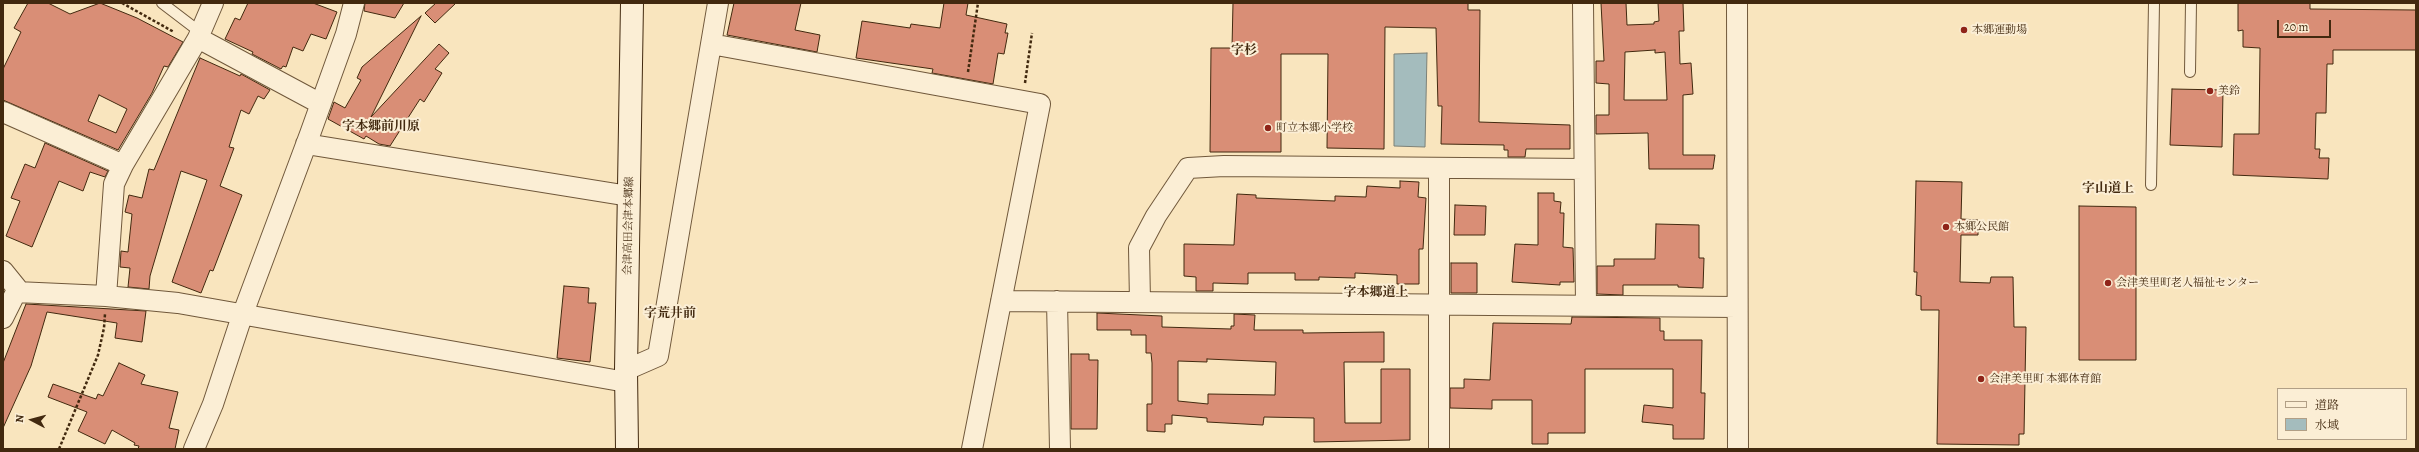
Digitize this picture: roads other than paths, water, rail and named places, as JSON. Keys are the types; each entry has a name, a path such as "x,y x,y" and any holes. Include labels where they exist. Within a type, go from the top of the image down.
{"main road":[{"name":"会津高田会津本郷線","path":"627,449 626,376 632,3"}],"street":[{"path":"106,296 114,184 122,165 198,38 213,3"},
{"path":"194,449 213,404 242,316 321,104 346,34 354,3"},
{"path":"3,318 16,292 106,296 178,303 242,316 626,376 658,356 718,3"},
{"path":"1583,3 1586,306"},
{"path":"1736,3 1738,449"},
{"path":"198,38 321,104"},
{"path":"711,44 1040,104 972,449"},
{"path":"3,112 122,165"},
{"path":"306,144 629,196"},
{"path":"1140,302 1139,248 1156,216 1188,168 1224,166 1584,169"},
{"path":"1439,168 1439,449"},
{"path":"3,270 20,292"},
{"path":"1001,301 1737,307"},
{"path":"1057,301 1060,449"}],"lane":[{"path":"162,3 198,38"},
{"path":"2151,185 2154,3"},
{"path":"2190,72 2191,3"}],"water":[{"path":"1427,53 1425,147 1394,146 1394,54"}],"place":[{"name":"本郷運動場","path":"1964,30"},
{"name":"美鈴","path":"2210,91"},
{"name":"町立本郷小学校","path":"1268,128"},
{"name":"本郷公民館","path":"1946,227"},
{"name":"会津美里町老人福祉センター","path":"2108,283"},
{"name":"会津美里町 本郷体育館","path":"1981,379"}],"district":[{"name":"字杉","path":"1244,51"},
{"name":"字本郷前川原","path":"381,127"},
{"name":"字山道上","path":"2108,189"},
{"name":"字本郷道上","path":"1376,293"},
{"name":"字荒井前","path":"670,314"}]}
